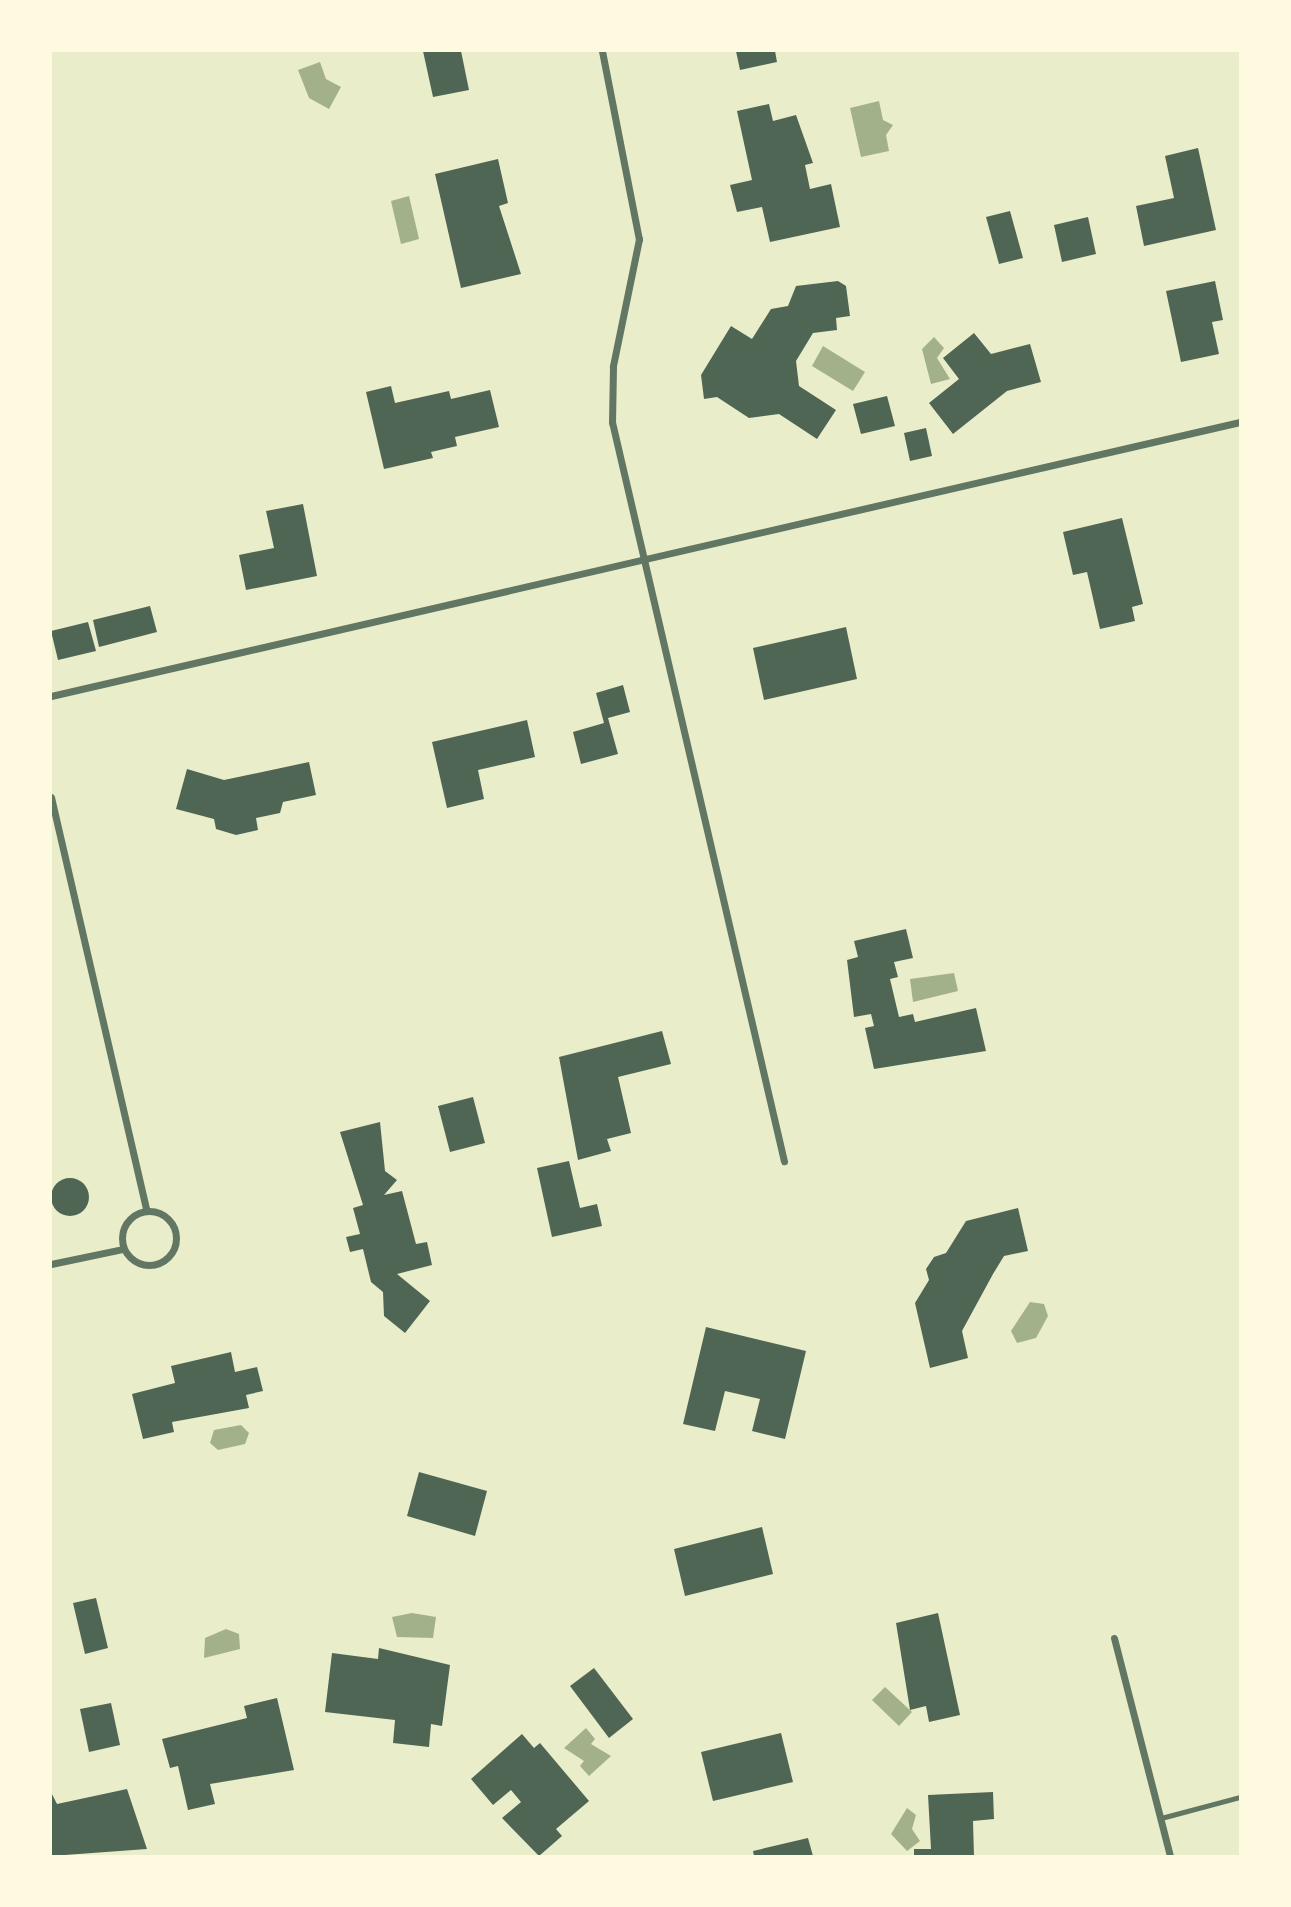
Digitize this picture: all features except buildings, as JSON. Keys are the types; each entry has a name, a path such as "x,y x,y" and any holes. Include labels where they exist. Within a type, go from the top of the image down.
{"street":[{"path":"602,51 637,206 639,239 613,366 612,422 640,557 784,1161"},
{"path":"51,695 640,557 1240,422"},
{"path":"51,797 146,1209"},
{"path":"146,1209 166,1215 176,1231 174,1251 159,1265 140,1265 123,1249 121,1230 146,1209"},
{"path":"51,1264 123,1249"},
{"path":"1114,1638 1170,1856"}],"lane":[{"path":"1161,1818 1240,1797"}],"shaded area":[{"path":"320,62 326,79 341,87 329,109 309,98 298,70"},
{"path":"879,101 883,120 893,125 886,135 889,151 861,157 850,108"},
{"path":"409,196 419,239 401,244 391,201"},
{"path":"934,337 944,348 937,358 950,379 931,384 922,349"},
{"path":"823,346 865,372 853,391 812,366"},
{"path":"954,973 958,991 913,1002 910,979"},
{"path":"1030,1302 1044,1304 1048,1316 1036,1338 1017,1343 1011,1331"},
{"path":"241,1425 249,1433 245,1444 218,1450 210,1443 214,1430"},
{"path":"412,1613 436,1617 433,1638 397,1637 392,1617"},
{"path":"226,1629 239,1634 240,1649 204,1658 205,1638"},
{"path":"885,1687 912,1712 899,1726 872,1700"},
{"path":"586,1728 595,1739 591,1744 611,1756 589,1776 580,1766 584,1761 564,1748"},
{"path":"907,1808 916,1815 912,1829 920,1841 907,1851 891,1834"}]}
